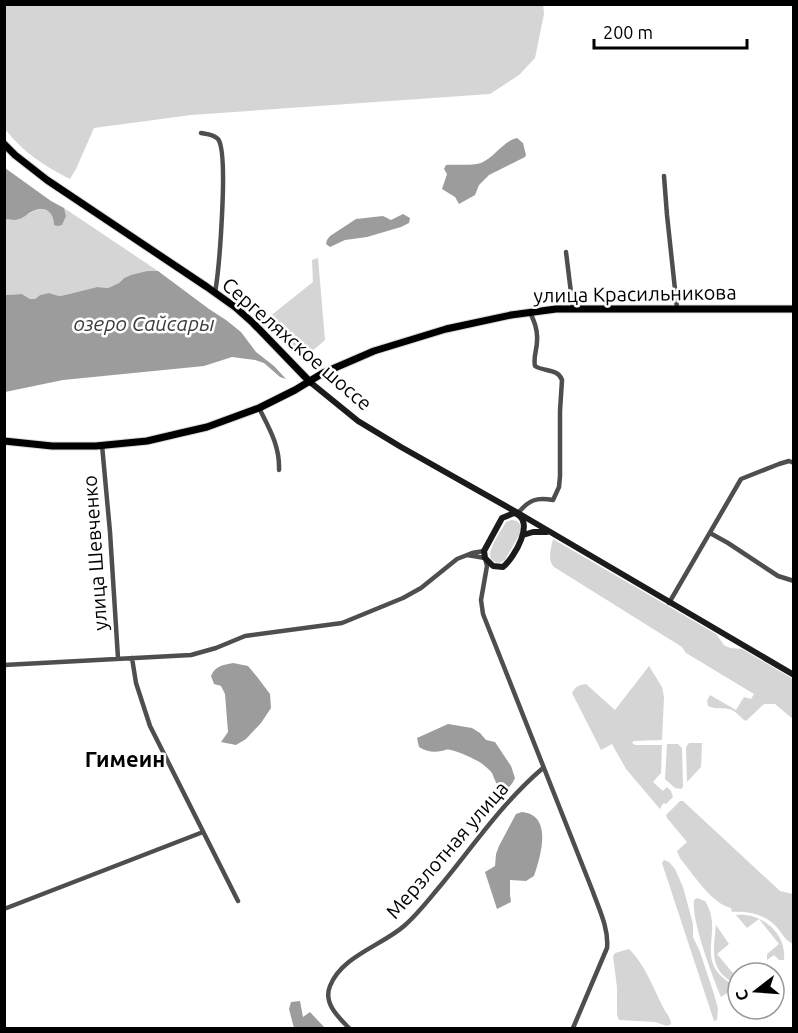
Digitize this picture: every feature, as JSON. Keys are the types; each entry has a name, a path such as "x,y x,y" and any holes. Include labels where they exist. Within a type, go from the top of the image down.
{"main road":[{"name":"Сергеляхское шоссе","path":"4,144 47,180 235,307 297,370 358,421 794,675"},
{"name":"улица Красильникова","path":"4,441 52,446 102,445 147,441 207,427 259,408 323,374 374,351 446,329 530,312 556,309 794,309"},
{"path":"492,499 502,518"},
{"path":"518,513 524,522 523,535 508,562 503,567 493,566 485,555 502,518 518,513"},
{"path":"523,535 533,532 550,533"}],"street":[{"path":"201,133 210,134 218,140 221,148 222,219 216,293"},
{"path":"664,176 677,308"},
{"path":"566,252 573,309"},
{"path":"518,513 536,499 553,500 559,488 560,476 562,380 557,372 539,369 535,366 536,327 530,312"},
{"path":"259,408 276,443 280,460 279,470"},
{"name":"улица Шевченко","path":"102,445 118,658"},
{"path":"669,603 741,478 791,462 794,454"},
{"path":"710,533 778,576 794,581"},
{"path":"4,665 191,655 245,636 337,624 403,598 421,588 457,559 467,555 485,555 487,566 481,590 483,614 596,902 608,940 573,1029"},
{"path":"485,577 493,566"},
{"path":"132,658 136,683 150,726 238,901"},
{"name":"Мерзлотная улица","path":"350,1029 328,1002 327,992 338,972 354,958 406,924 453,871 499,811 543,768"},
{"path":"4,909 203,832"}],"shaded area":[{"path":"543,4 544,14 535,58 519,75 490,94 191,115 94,128 70,179 34,158 5,129 5,5"},
{"path":"64,208 158,271 147,271 124,278 108,288 97,287 59,296 49,293 30,299 22,294 5,295 5,219 19,219 39,210 49,212 54,217 66,216"},
{"path":"318,258 325,340 310,353 301,355 287,346 264,321 313,282 312,260"},
{"path":"511,520 519,523 521,532 505,560 495,562 491,559 491,549 506,522"},
{"path":"553,539 716,634 724,645 742,649 793,679 793,719 775,704 764,704 746,721 736,712 726,708 708,706 707,701 710,695 736,710 744,697 751,699 754,694 686,653 682,647 554,567 550,557"},
{"path":"649,666 662,687 664,697 662,740 632,743 662,745 661,774 653,782 663,791 667,787 673,797 660,809 626,769 612,744 601,750 572,693 578,686 586,684 615,710"},
{"path":"689,743 702,743 701,767 687,782 686,747"},
{"path":"667,744 678,744 682,748 683,787 681,789 675,788 665,779"},
{"path":"680,801 683,801 780,891 793,894 793,944 770,921 752,913 732,912 731,908 717,901 696,879 677,851 687,842 666,815"},
{"path":"664,860 675,869 683,887 693,924 693,937 718,1009 717,1020 714,1021 662,863"},
{"path":"697,898 705,901 710,913 711,958 715,968 726,979 726,994 721,997 703,949 696,921 694,900"},
{"path":"736,915 745,915 759,919 747,928"},
{"path":"759,919 771,926 777,933 784,950 784,960 779,960 774,955 767,960 767,954 779,944"},
{"path":"716,925 729,944 717,954 726,965 726,977 715,960"},
{"path":"629,949 644,969 671,1024 667,1026 655,1022 619,1020 613,956 615,953"}],"water":[{"path":"517,138 523,143 525,157 489,175 479,185 475,195 459,204 455,197 442,189 447,174 444,169 446,165 481,163 507,142"},
{"path":"5,168 64,208 66,216 62,225 54,225 52,216 44,209 36,210 17,220 5,219"},
{"path":"403,214 410,218 409,223 401,227 367,237 345,240 330,247 326,244 330,236 356,219 383,216 391,220"},
{"name":"озеро Сайсары","path":"147,271 158,271 226,320 241,332 256,352 286,379 280,377 264,363 232,357 204,366 63,380 5,392 5,295 22,294 35,299 49,293 59,296 97,287 108,288 124,278"},
{"path":"233,663 248,666 270,694 271,708 246,739 236,745 221,742 228,732 225,694 221,686 214,684 211,676 217,668"},
{"path":"448,724 472,728 486,740 495,742 511,766 515,778 510,786 506,789 501,788 488,769 466,755 451,750 427,751 419,747 417,738"},
{"path":"522,812 532,815 538,821 541,829 539,859 534,876 526,881 510,880 511,902 497,909 485,872 495,866 499,846 516,814"},
{"path":"300,1001 303,1017 310,1012 325,1028 294,1028 289,1009 291,1002"}],"district":[{"name":"Гимеин","path":"125,759"}]}
